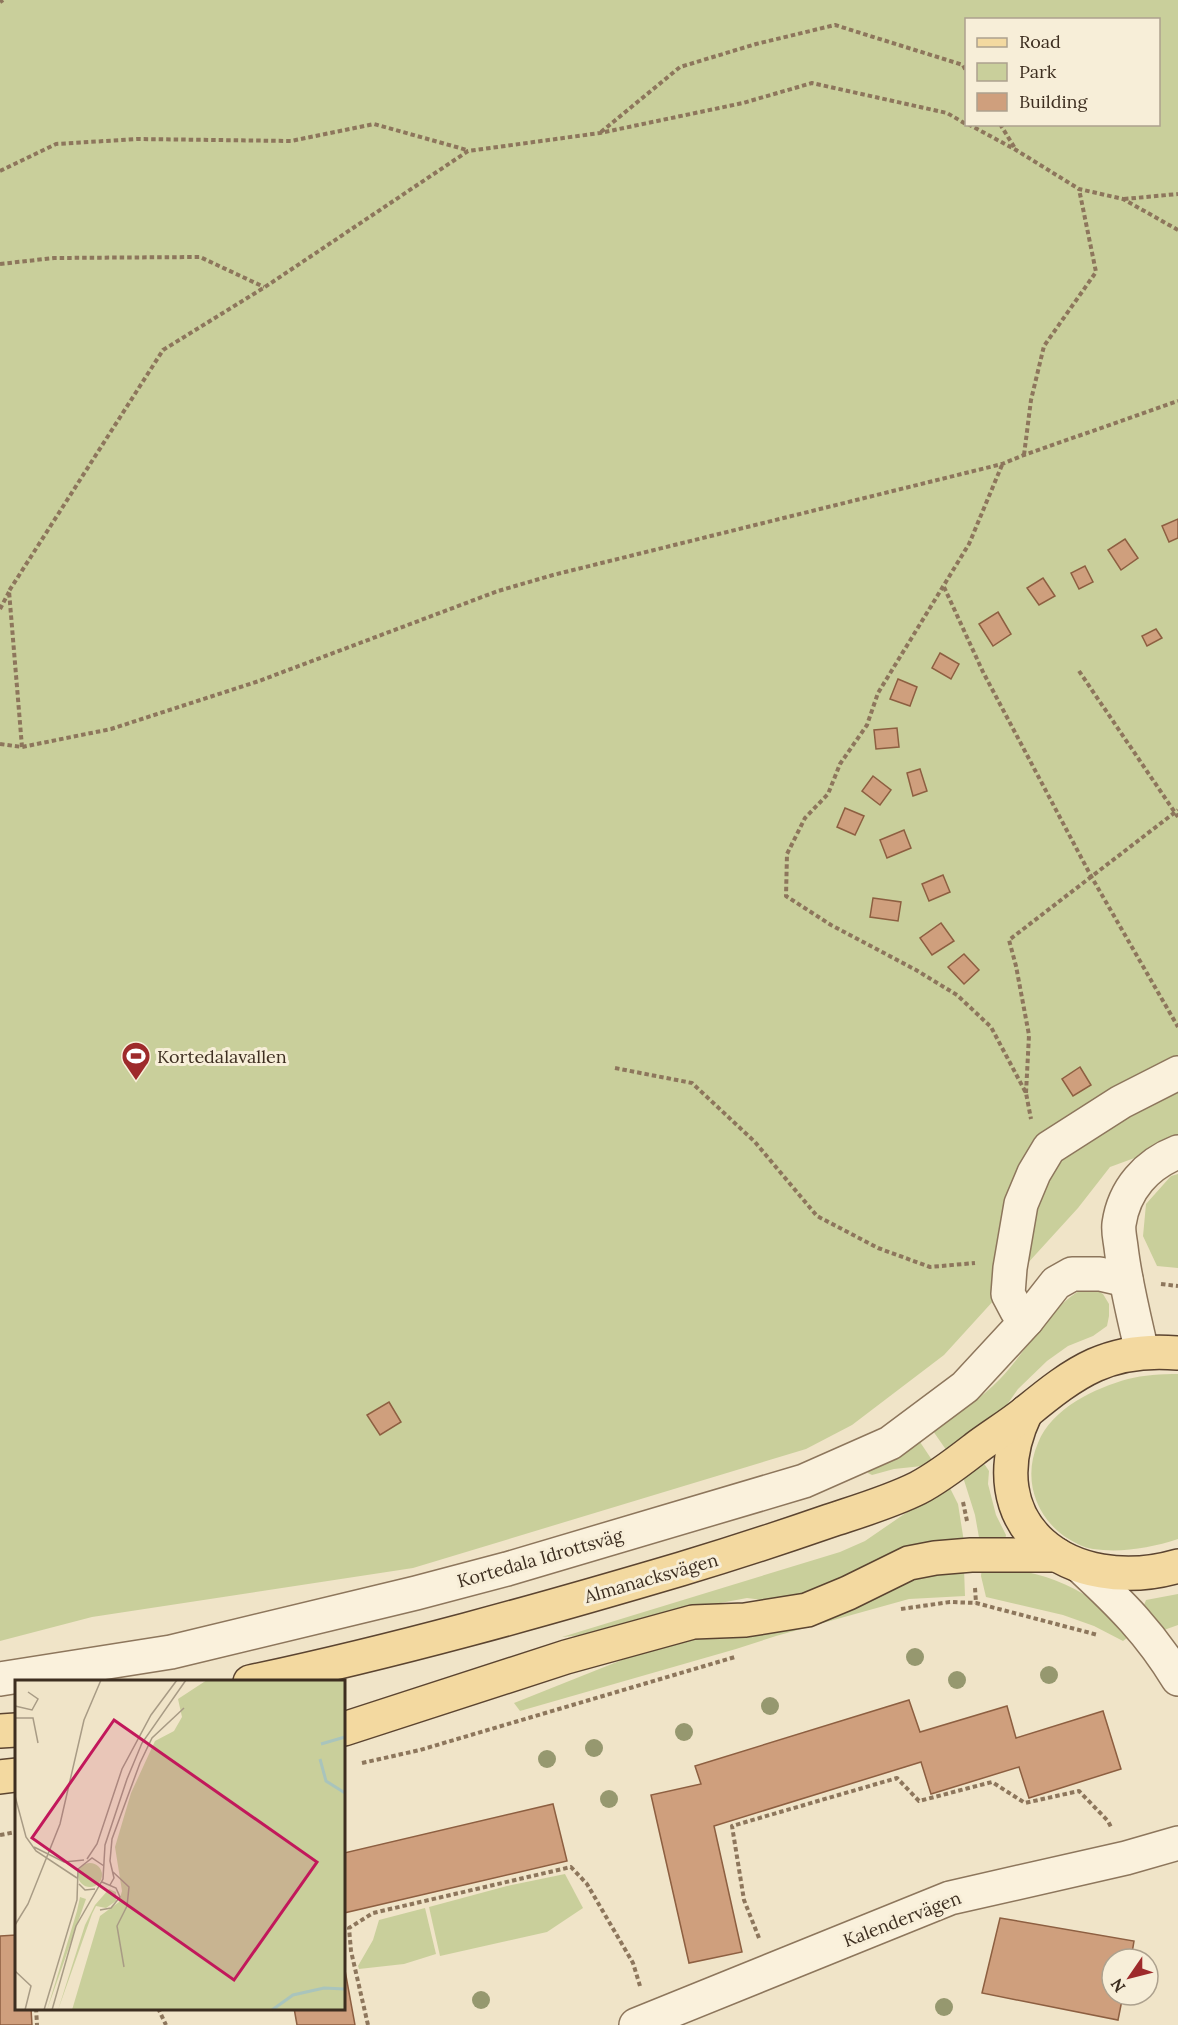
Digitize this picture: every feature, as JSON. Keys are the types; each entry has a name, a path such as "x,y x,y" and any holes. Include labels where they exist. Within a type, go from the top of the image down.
{"main road":[{"name":"Almanacksvägen","path":"259,1680 335,1664 500,1621 723,1557 881,1504 939,1475 1026,1412 1069,1377 1096,1364 1142,1352 1178,1353"},
{"name":"Almanacksvägen","path":"1026,1412 1013,1444 1010,1485 1017,1508 1028,1530 1043,1545 1069,1561"},
{"name":"Almanacksvägen","path":"345,1729 566,1658 693,1622 745,1620 807,1610 909,1563 971,1555 1069,1561 1112,1574 1157,1571 1178,1566"},
{"path":"0,1731 15,1730"},
{"path":"0,1777 15,1775"}],"street":[{"path":"1027,1320 1017,1311 1008,1294 1011,1260 1021,1204 1049,1148 1121,1102 1178,1073"},
{"path":"1142,1352 1126,1280 1119,1226 1123,1208 1143,1172 1158,1161 1178,1152"},
{"name":"Kortedala Idrottsväg","path":"0,1679 171,1652 416,1593 507,1569 804,1481 890,1443 965,1387 1027,1320 1056,1283 1072,1274 1100,1274 1126,1280"},
{"path":"1069,1561 1132,1615 1157,1646 1178,1679"},
{"name":"Kalendervägen","path":"642,2023 950,1898 1126,1858 1178,1843"}],"path":[{"path":"600,133 680,67 756,44 835,25 963,65 965,69"},
{"path":"0,171 56,144 138,139 291,141 374,124 468,151 600,133 743,103 812,83 946,113 965,123"},
{"path":"971,126 1016,150 1079,189 1123,199 1178,230"},
{"path":"1001,126 1016,150"},
{"path":"0,609 9,591 163,351 265,287 468,151"},
{"path":"1023,454 1031,400 1044,346 1096,272 1079,189"},
{"path":"1123,199 1178,194"},
{"path":"0,264 54,258 200,257 265,287"},
{"path":"0,744 22,747 111,729 259,681 498,591 553,575 1002,464 1023,454 1178,401"},
{"path":"1002,464 969,544 878,693 867,725 840,764 828,794 805,818 787,854 786,896 831,925 916,970 957,995 991,1027 1026,1093"},
{"path":"944,587 982,672 1091,876 1178,1028"},
{"path":"9,591 22,747"},
{"path":"1040,1163 1026,1093 1029,1035 1009,940 1177,813 1079,671"},
{"path":"615,1068 692,1083 755,1142 817,1216 878,1248 930,1267 1011,1260"},
{"path":"895,1610 950,1602 976,1603 1102,1636"},
{"path":"354,1765 420,1750 744,1655"},
{"path":"774,1969 744,1900 732,1826 897,1778 919,1801 992,1782 1024,1803 1079,1791 1108,1821 1126,1858"},
{"path":"0,1834 15,1832"},
{"path":"368,2025 351,1951 349,1928 373,1913 571,1867 587,1884 633,1963 640,1984 642,2023"},
{"path":"36,2010 38,2025"},
{"path":"159,2010 166,2025"}],"green space":[{"path":"0,0 1178,0 1178,1142 1110,1167 1078,1208 944,1355 852,1425 806,1449 413,1568 92,1617 0,1641"},
{"path":"1178,1174 1178,1268 1157,1266 1143,1236 1146,1204 1171,1176"},
{"path":"1086,1287 1103,1294 1109,1304 1107,1326 1093,1336 1068,1346 1047,1361 1018,1389 997,1419 949,1454 933,1431 993,1386 1050,1316 1073,1295"},
{"path":"1178,1374 1178,1539 1147,1547 1104,1550 1089,1548 1064,1536 1045,1517 1034,1494 1032,1469 1034,1456 1045,1431 1064,1410 1102,1388 1134,1378"},
{"path":"920,1442 932,1460 931,1463 872,1475 868,1473 868,1469 885,1464"},
{"path":"983,1462 989,1471 988,1484 996,1515 1006,1535 1005,1541 980,1543 975,1515 963,1477"},
{"path":"948,1484 958,1504 964,1542 800,1597 777,1602 747,1598 699,1607 584,1635 562,1637 840,1552 865,1541"},
{"path":"982,1566 1040,1575 1067,1585 1098,1604 1132,1634 1123,1641 1094,1626 1063,1615 986,1597 981,1576"},
{"path":"964,1569 965,1596 909,1599 520,1711 514,1703 672,1640 896,1581"},
{"path":"1178,1594 1178,1625 1164,1630 1144,1605 1146,1600"},
{"path":"565,1874 583,1908 547,1932 440,1956 429,1907 507,1886"},
{"path":"425,1908 436,1954 404,1964 359,1969 358,1966 373,1940 379,1920"}],"building":[{"path":"1178,519 1178,538 1169,542 1162,526"},
{"path":"1125,539 1138,558 1121,570 1108,550"},
{"path":"1085,566 1093,582 1079,589 1071,573"},
{"path":"1043,578 1055,596 1039,605 1027,588"},
{"path":"998,612 1011,634 993,646 979,624"},
{"path":"1156,629 1162,638 1147,646 1142,636"},
{"path":"940,653 959,664 951,679 932,668"},
{"path":"898,679 917,687 910,706 890,699"},
{"path":"897,728 899,747 876,749 874,730"},
{"path":"920,769 927,791 913,796 907,773"},
{"path":"873,776 891,790 880,805 862,791"},
{"path":"845,808 864,816 855,835 837,827"},
{"path":"904,830 911,848 887,858 880,840"},
{"path":"943,875 950,892 929,901 922,884"},
{"path":"873,898 901,902 898,921 870,917"},
{"path":"941,923 954,941 932,955 920,938"},
{"path":"964,954 979,970 964,984 948,967"},
{"path":"1080,1067 1091,1085 1073,1096 1062,1079"},
{"path":"389,1402 401,1422 380,1435 367,1415"},
{"path":"909,1700 920,1732 1007,1706 1016,1738 1103,1711 1121,1769 1029,1798 1019,1767 931,1794 921,1762 714,1826 742,1952 689,1963 651,1795 701,1784 695,1766"},
{"path":"553,1804 567,1861 345,1913 345,1853"},
{"path":"1000,1918 1134,1941 1133,1947 1100,1947 1100,2007 1121,2007 1118,2020 982,1993"},
{"path":"15,1935 15,2010 31,2010 32,2025 0,2025 0,1936"},
{"path":"345,1970 355,2025 297,2025 294,2010 345,2010"}],"place":[{"name":"Kortedalavallen","path":"136,1082"}]}
